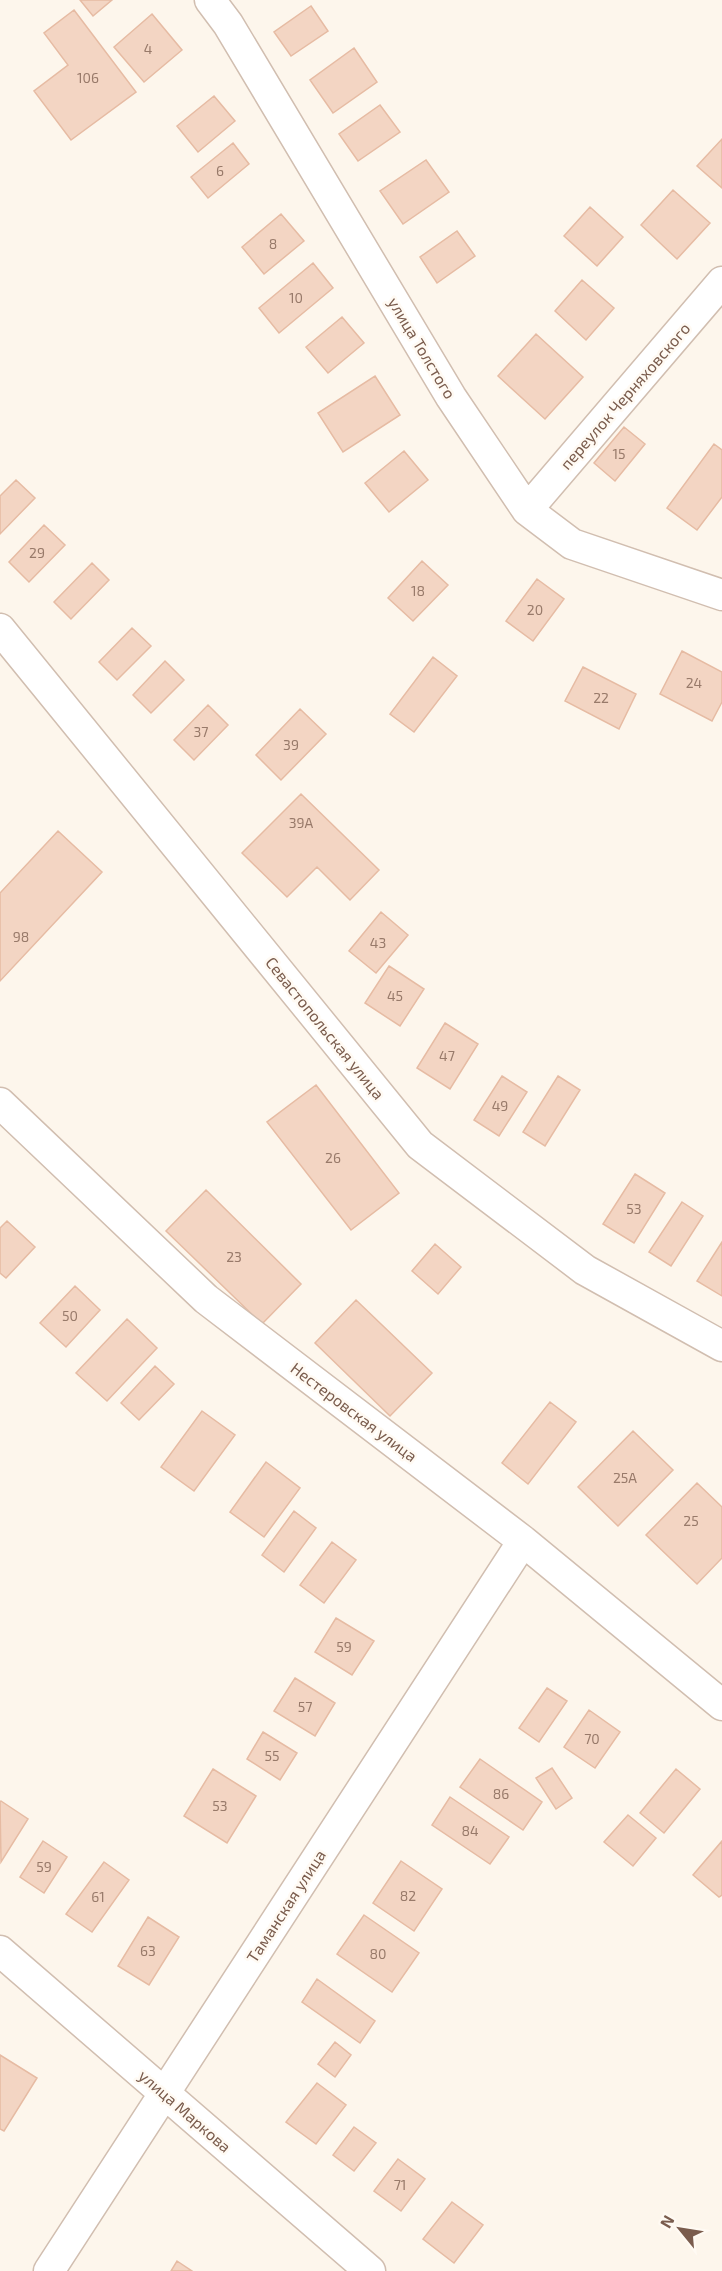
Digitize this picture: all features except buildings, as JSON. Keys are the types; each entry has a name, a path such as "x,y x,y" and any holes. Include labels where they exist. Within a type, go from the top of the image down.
{"street":[{"name":"улица Толстого","path":"210,0 234,34 451,397 527,510 572,544 722,595"},
{"name":"переулок Черняховского","path":"527,510 722,282"},
{"name":"Севастопольская улица","path":"0,628 420,1144 585,1270 722,1346"},
{"name":"Нестеровская улица","path":"0,1103 207,1299 523,1541 722,1705"},
{"name":"Таманская улица","path":"49,2271 523,1541"},
{"name":"улица Маркова","path":"0,1952 370,2271"}]}
